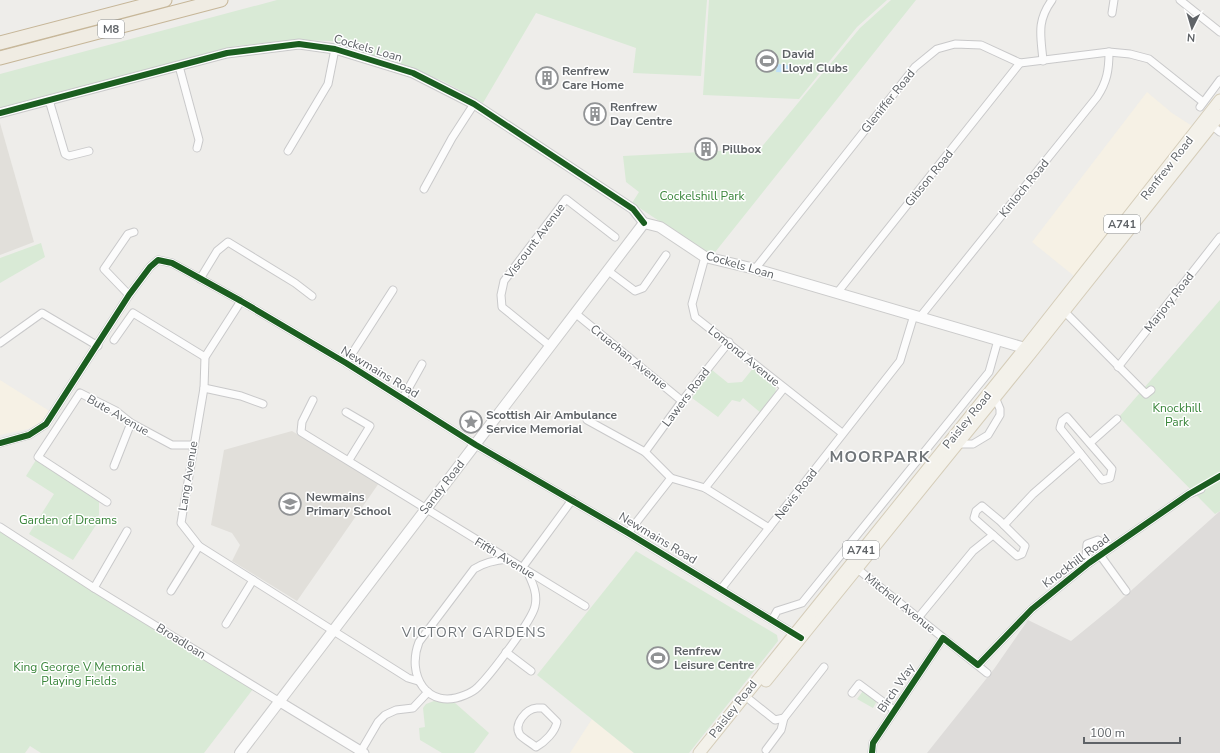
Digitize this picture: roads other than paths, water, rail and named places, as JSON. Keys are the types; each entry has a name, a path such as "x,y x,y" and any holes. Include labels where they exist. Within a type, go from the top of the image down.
{"highway":[{"name":"M8","path":"0,43 165,0"},
{"name":"M8","path":"0,58 221,0"}],"main road":[{"name":"Renfrew Road","path":"1212,125 1220,100"},
{"name":"Renfrew Road","path":"1028,351 1061,308 1220,115"},
{"name":"Cockels Loan","path":"644,223 660,227 705,257 755,269 917,316 998,340 1028,351"},
{"name":"Sandy Road","path":"241,753 424,509 476,444 644,223"},
{"name":"Paisley Road","path":"854,566 958,444 995,397 1028,351"},
{"name":"Paisley Road","path":"699,753 798,636 1028,351"},
{"name":"Paisley Road","path":"708,753 798,636"}],"street":[{"path":"1043,61 1040,27 1042,16 1052,0"},
{"path":"1112,13 1114,0"},
{"path":"1180,0 1220,32"},
{"name":"Cockels Loan","path":"0,113 227,53 299,44 335,49 412,73 474,104 633,209 644,223"},
{"name":"Gleniffer Road","path":"755,269 915,67 937,49 955,44 981,45 1020,63 1109,52 1130,54 1149,59 1202,104 1220,80"},
{"path":"288,151 328,84 335,49"},
{"name":"Kinloch Road","path":"917,316 1097,97 1104,86 1109,73 1109,52"},
{"name":"Gibson Road","path":"837,293 1020,63"},
{"path":"179,66 199,140 197,148"},
{"path":"49,100 65,154 69,156 89,151"},
{"path":"424,189 452,138 474,104"},
{"name":"Viscount Avenue","path":"550,346 502,307 501,295 504,281 566,199 616,237"},
{"path":"129,295 104,269 128,234 134,232"},
{"name":"Marjory Road","path":"1118,367 1217,246 1220,237"},
{"path":"200,279 217,251 228,242 295,283 312,296"},
{"path":"607,270 635,291 643,288 666,255"},
{"name":"Lomond Avenue","path":"705,257 692,304 696,317 842,433"},
{"name":"Newmains Road","path":"0,443 29,435 46,424 98,346 129,295 150,267 158,260 172,262 346,363 476,444 628,533 798,636"},
{"path":"346,363 392,290"},
{"path":"114,340 133,313 205,357 241,301"},
{"path":"1061,308 1146,394 1151,390"},
{"path":"0,343 42,313 98,346"},
{"name":"Cruachan Avenue","path":"575,313 682,401"},
{"name":"Nevis Road","path":"721,589 900,361 917,316"},
{"name":"Paisley Road","path":"772,620 777,611 802,603 989,372 998,340"},
{"name":"Lawers Road","path":"645,452 682,401 729,342"},
{"name":"Lang Avenue","path":"205,357 204,388 193,444 181,523 199,546 408,678 418,681"},
{"path":"403,398 422,364"},
{"path":"204,388 241,396 263,404"},
{"path":"706,488 784,388"},
{"name":"Bute Avenue","path":"107,502 38,457 80,393 116,411 131,423 172,445 193,444"},
{"path":"958,444 973,444 988,435 1000,415 1000,409 995,397"},
{"name":"Fifth Avenue","path":"313,400 302,422 301,432 349,460 424,509 585,606"},
{"path":"346,412 370,426 349,460"},
{"path":"1067,417 1112,469 1110,478 1102,480 1080,453 1060,428 1062,421 1067,417"},
{"path":"918,618 973,551 994,535 1033,494 1117,419"},
{"path":"587,420 645,452 671,478 706,488 769,528"},
{"path":"114,466 131,423"},
{"path":"628,533 671,478"},
{"name":"Knockhill Road","path":"978,665 1032,609 1089,563 1189,494 1200,489"},
{"path":"508,559 495,560 482,564 474,569 419,642 414,663 418,681 428,692 447,699 460,697 471,692 482,683 506,652 534,610 535,590 525,569 572,500"},
{"path":"982,506 1025,546 1022,554 1017,556 994,535 974,518 976,511 982,506"},
{"name":"Broadloan","path":"0,527 94,588 362,752"},
{"path":"94,588 127,531"},
{"name":"Knockhill Road","path":"1089,563 1086,557 1087,544 1098,540 1110,548"},
{"path":"171,591 199,546"},
{"name":"Knockhill Road","path":"1100,555 1126,591"},
{"name":"Mitchell Avenue","path":"854,566 987,673"},
{"path":"226,624 253,580"},
{"name":"Birch Way","path":"872,753 873,743 943,638"},
{"path":"506,652 531,671"},
{"path":"766,750 781,730 784,718 824,667"},
{"path":"852,693 859,684 894,710"},
{"path":"362,752 378,722 385,715 396,710 413,708 428,692"},
{"path":"750,700 775,720 784,718"},
{"path":"543,708 557,722 556,727 535,750 521,736 518,730 519,724 529,710 543,708"}],"water":[{"path":"777,64 796,66 795,73 776,72"}],"place":[{"name":"David Lloyd Clubs","path":"767,61"},
{"name":"Renfrew Care Home","path":"547,78"},
{"name":"Renfrew Day Centre","path":"595,114"},
{"name":"Pillbox","path":"706,149"},
{"name":"Scottish Air Ambulance Service Memorial","path":"471,422"},
{"name":"Newmains Primary School","path":"290,504"},
{"name":"Renfrew Leisure Centre","path":"658,658"}],"district":[{"name":"MOORPARK","path":"880,456"},
{"name":"VICTORY GARDENS","path":"474,632"}],"park label":[{"name":"Cockelshill Park","path":"702,196"},
{"name":"Knockhill Park","path":"1177,415"},
{"name":"Garden of Dreams","path":"68,520"},
{"name":"King George V Memorial Playing Fields","path":"79,674"}]}
